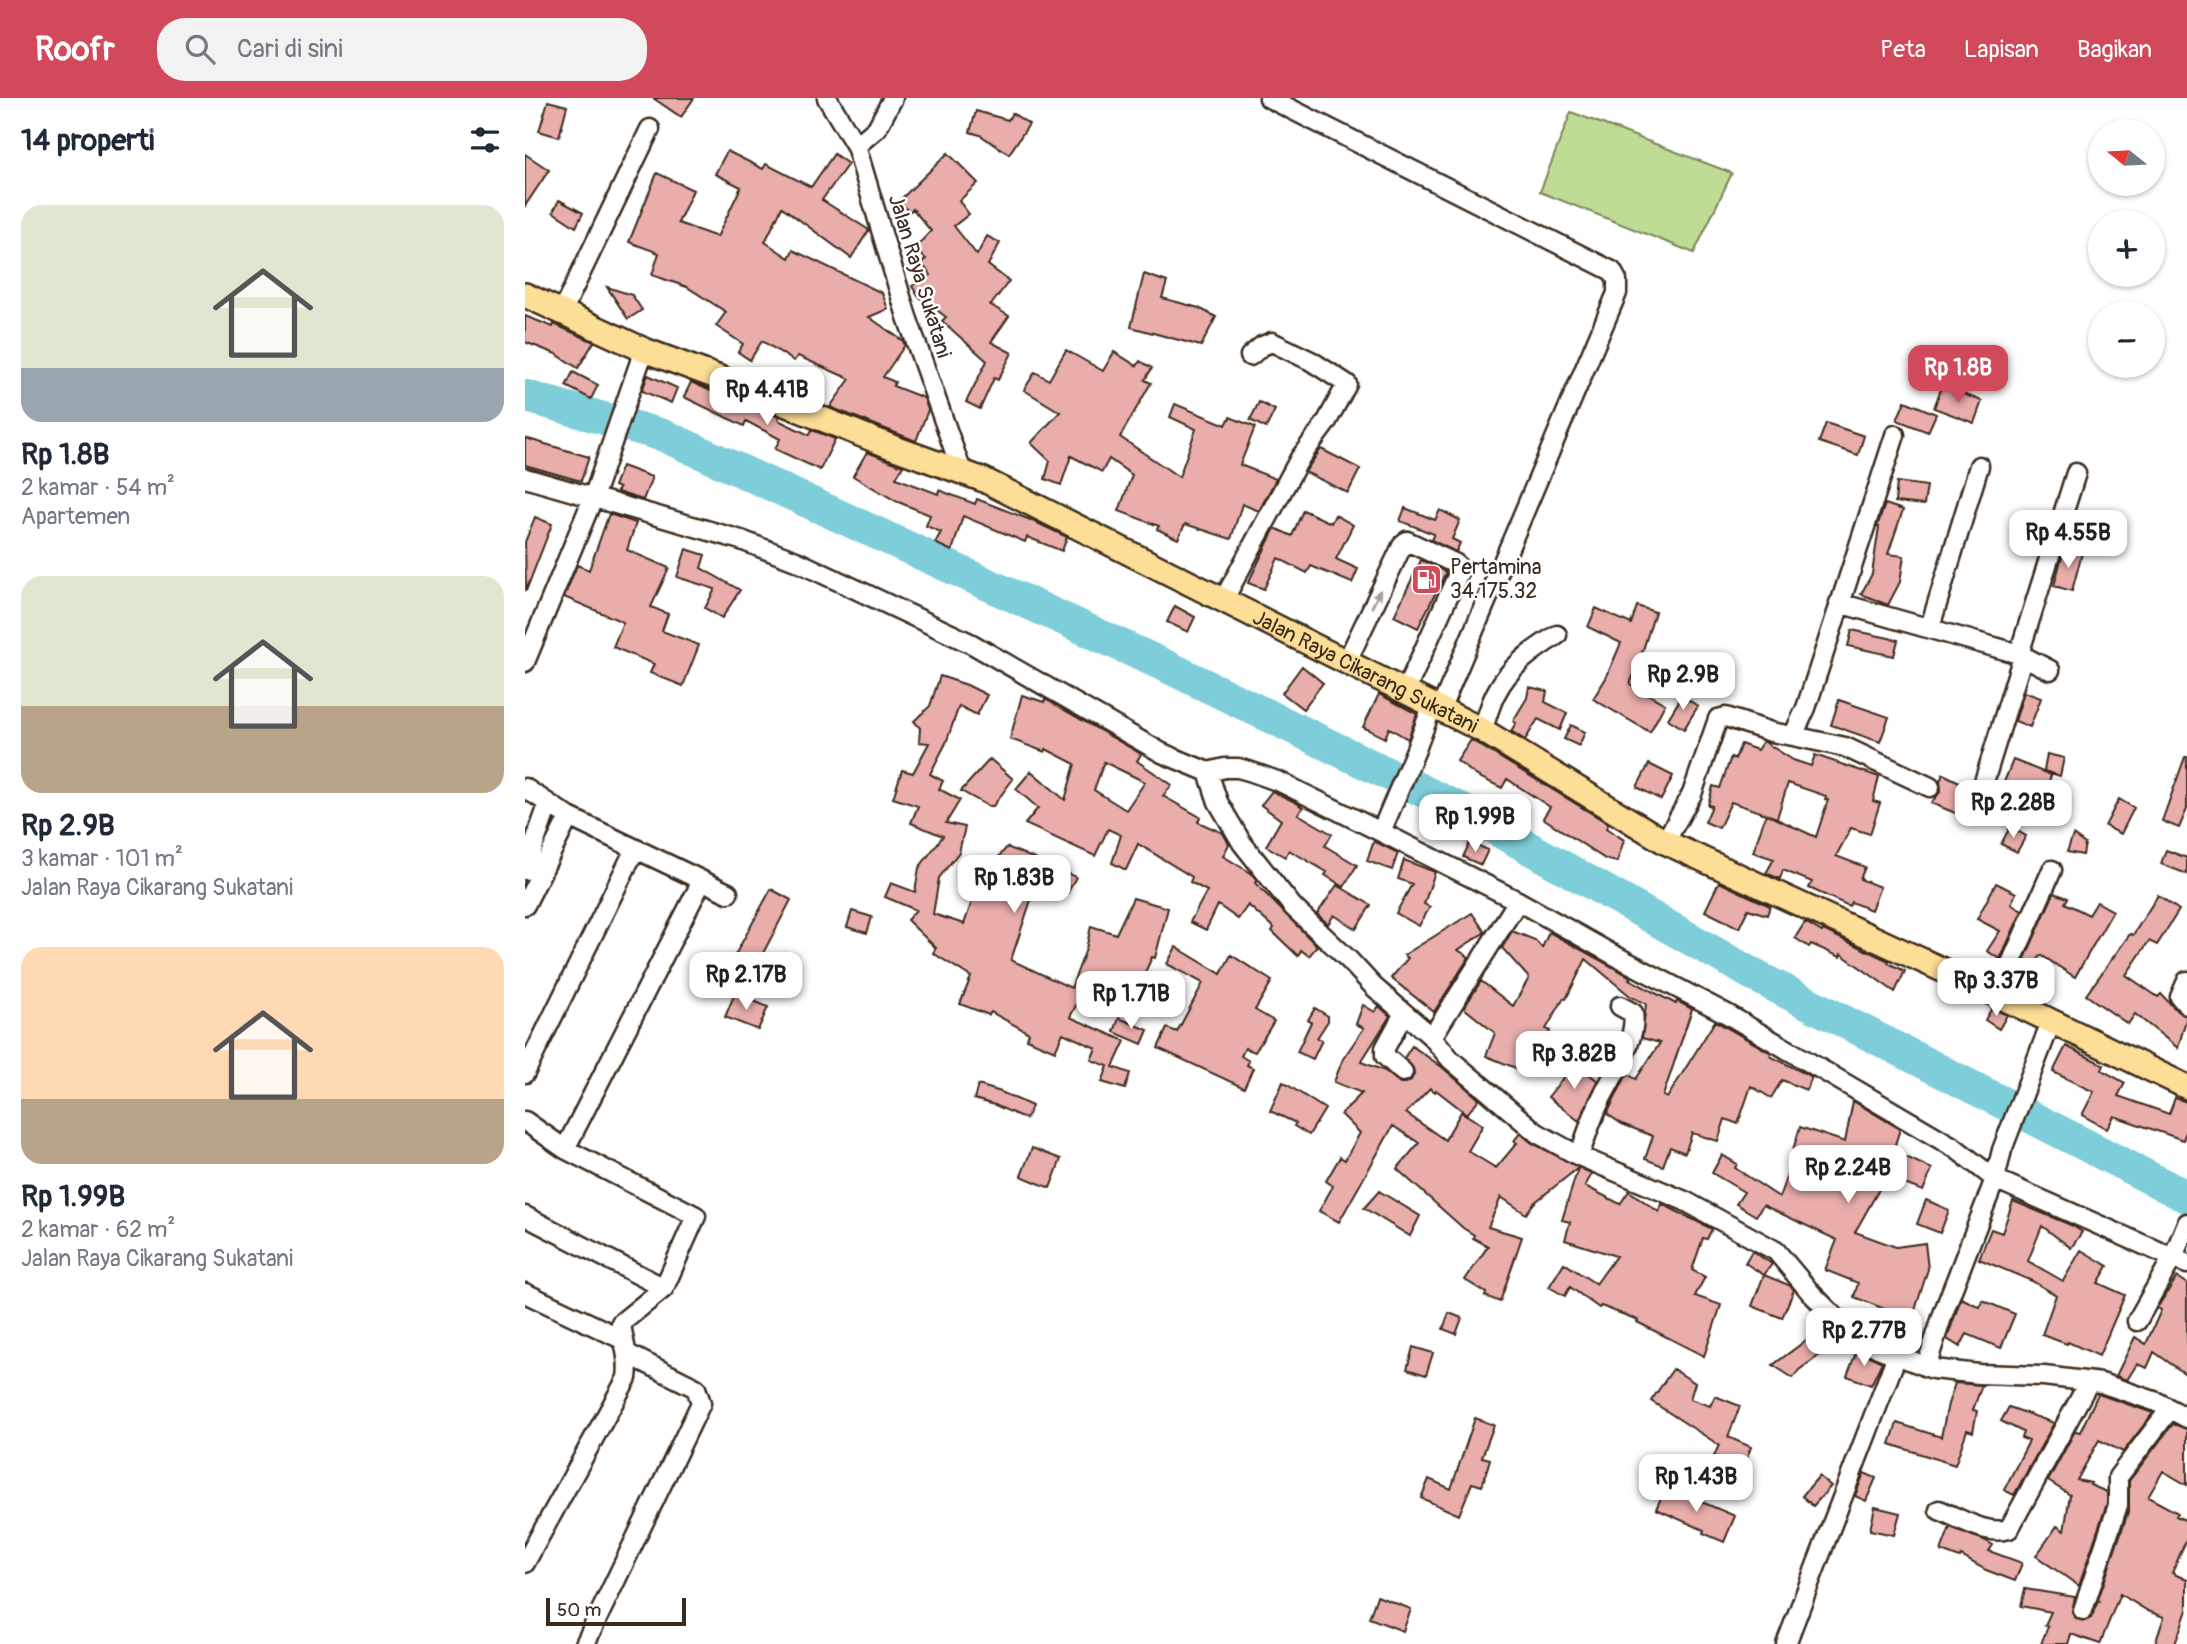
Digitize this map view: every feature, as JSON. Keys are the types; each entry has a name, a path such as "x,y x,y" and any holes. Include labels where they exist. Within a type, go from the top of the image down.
{"main road":[{"name":"Jalan Raya Cikarang Sukatani","path":"525,295 562,312 641,360 726,380 892,447 984,480 1018,496 1482,730 1665,842 1997,995 2187,1087"}],"street":[{"name":"Jalan Raya Sukatani","path":"827,98 856,146 907,317 962,472"},
{"path":"856,146 877,128 893,98"},
{"path":"1269,98 1612,271 1617,280 1617,293 1381,832"},
{"path":"562,312 650,129"},
{"path":"1224,599 1300,458 1326,423 1347,384 1311,361 1272,342 1250,356"},
{"path":"525,662 593,498 641,360"},
{"path":"1793,736 1806,708 1895,435"},
{"path":"1930,627 1979,466"},
{"path":"1983,785 2076,473"},
{"path":"525,478 741,540 796,561 972,644 1162,753 1209,772 1238,768 1280,782 1518,901 1727,1014 1955,1148 1995,1180 2180,1261"},
{"path":"1347,661 1403,544 1407,541 1456,564 1458,572 1406,690"},
{"path":"1839,603 2021,655 2050,670"},
{"path":"1482,730 1496,693 1511,672 1531,651 1557,635"},
{"path":"1665,842 1692,794 1718,719 1726,717 1771,732 1845,747 1930,787"},
{"path":"1209,772 1218,802 1242,843 1275,886 1374,987 1432,1037 1460,1068 1537,1133 1579,1156 1685,1201 1776,1251 1811,1293 1852,1334 1897,1355 1926,1367 1979,1374 2044,1376 2101,1383 2187,1418"},
{"path":"525,788 569,817 728,893"},
{"path":"525,870 548,805"},
{"path":"525,905 569,817"},
{"path":"525,1073 635,849"},
{"path":"1997,995 2052,870"},
{"path":"565,1149 702,881"},
{"path":"1432,1037 1518,901"},
{"path":"2187,981 2180,997 2187,1005"},
{"path":"1579,1156 1629,1039 1633,1013 1621,1006"},
{"path":"1403,1072 1385,1056 1385,1048 1404,1013"},
{"path":"1926,1367 1944,1311 1995,1180 2002,1150 2032,1077 2051,1021"},
{"path":"525,1121 565,1149 696,1216 664,1288 621,1323 627,1378 525,1563"},
{"path":"525,1216 664,1288"},
{"path":"2137,1321 2180,1261 2185,1228"},
{"path":"525,1293 625,1346 696,1388 701,1403 585,1644"},
{"path":"1786,1644 1897,1355"},
{"path":"1939,1510 1985,1528 2003,1531 2010,1529 2089,1382"},
{"path":"2083,1610 2117,1505 2118,1477 2170,1409"}],"green space":[{"path":"1571,112 1732,173 1694,253 1540,192"}],"building":[{"path":"653,98 694,98 681,117"},
{"path":"548,101 567,106 559,137 539,131"},
{"path":"976,111 1008,120 1012,113 1029,124 1009,154 980,135 970,132"},
{"path":"727,151 763,169 766,164 811,187 834,154 848,164 822,200 869,230 851,258 782,207 765,242 789,258 793,250 882,293 888,309 869,317 905,345 883,377 895,382 893,386 924,398 928,410 916,441 830,407 850,379 798,356 794,361 762,341 750,360 738,352 743,344 716,326 726,312 687,287 652,275 659,253 629,242 657,173 693,190 678,223 717,237 741,187 715,174"},
{"path":"948,153 978,183 959,201 969,214 954,226 977,255 987,236 1000,243 988,265 1009,281 991,305 989,304 1009,316 991,342 1012,353 998,380 994,378 980,409 966,402 987,361 942,321 946,317 918,296 912,286 931,275 921,263 926,259 914,249 931,231 913,209 909,212 899,201"},
{"path":"525,154 549,170 525,206"},
{"path":"559,200 583,213 576,227 553,212"},
{"path":"1144,274 1167,282 1162,298 1199,308 1216,317 1201,346 1131,327"},
{"path":"607,287 632,295 642,310 628,319"},
{"path":"525,316 553,327 554,324 594,342 578,368 556,354 525,342"},
{"path":"1066,350 1103,371 1114,352 1137,366 1140,361 1152,368 1145,380 1151,383 1120,437 1179,477 1196,429 1170,417 1175,404 1226,425 1230,417 1255,427 1240,465 1276,479 1259,511 1242,504 1231,539 1185,524 1178,539 1157,529 1159,526 1119,511 1132,475 1109,459 1102,472 1071,456 1061,485 1045,479 1050,461 1031,443 1060,412 1024,390 1035,372 1049,380"},
{"path":"573,372 598,385 591,399 566,386"},
{"path":"648,375 677,388 671,403 642,391"},
{"path":"691,382 737,403 738,401 779,417 778,420 809,435 812,430 835,439 820,470 775,449 780,439 746,421 744,426 684,397"},
{"path":"1942,386 1982,401 1974,423 1934,408"},
{"path":"1905,401 1936,414 1928,432 1897,420"},
{"path":"1259,402 1275,410 1266,428 1250,420"},
{"path":"1826,423 1864,436 1858,455 1819,442"},
{"path":"525,438 589,457 581,481 525,465"},
{"path":"1321,449 1360,469 1348,493 1305,472"},
{"path":"867,452 903,466 896,478 975,504 977,499 1067,537 1062,551 1027,537 1025,542 963,516 952,551 935,543 941,532 926,526 930,515 896,501 853,476"},
{"path":"622,466 652,477 643,500 617,492 619,488 614,486"},
{"path":"1897,482 1927,486 1924,505 1895,502"},
{"path":"1885,504 1903,510 1888,554 1904,556 1900,582 1888,605 1861,594 1872,574 1877,527"},
{"path":"1405,508 1435,520 1440,510 1460,520 1452,539 1460,543 1456,552 1431,540 1434,534 1400,521"},
{"path":"1303,510 1331,523 1335,515 1353,525 1336,559 1358,569 1352,583 1311,566 1307,573 1278,558 1264,589 1248,583 1275,528 1292,536"},
{"path":"609,514 636,523 627,550 669,568 651,607 668,614 662,631 699,645 683,686 650,673 654,664 613,647 623,622 564,597 577,565 589,570"},
{"path":"535,517 552,524 526,591 525,542"},
{"path":"686,549 705,555 701,568 740,590 722,618 705,608 715,589 677,577"},
{"path":"2064,549 2082,553 2072,591 2054,586"},
{"name":"Pertamina 34.175.32","path":"1421,560 1446,572 1418,628 1394,616"},
{"path":"1175,606 1195,617 1188,632 1167,622"},
{"path":"1637,606 1655,612 1643,653 1630,684 1665,704 1650,732 1593,699 1606,678 1621,643 1588,627 1596,608 1631,624"},
{"path":"1852,630 1898,640 1894,656 1848,646"},
{"path":"1302,666 1323,683 1303,709 1282,693"},
{"path":"940,676 987,695 977,715 959,706 946,743 930,774 943,781 939,789 960,800 946,823 965,827 959,852 939,878 933,914 964,924 975,893 970,892 1007,847 1076,877 1066,896 1036,885 1011,960 1071,988 1086,949 1091,926 1116,934 1133,898 1168,908 1155,958 1152,957 1129,1008 1085,988 1070,1017 1125,1041 1113,1067 1130,1073 1125,1089 1102,1082 1108,1066 1091,1060 1096,1048 1063,1033 1055,1051 1027,1039 1029,1033 991,1012 989,1015 960,1004 971,977 933,953 936,948 907,920 916,910 885,897 891,883 915,892 919,868 943,836 911,823 918,806 893,798 902,770 913,773 929,743 919,742 920,728 914,721 930,706"},
{"path":"1529,687 1547,691 1545,702 1567,713 1560,730 1538,719 1525,740 1511,731 1516,723 1513,721 1527,698"},
{"path":"2024,692 2041,698 2030,727 2015,721"},
{"path":"1379,694 1417,714 1408,739 1389,728 1385,738 1363,727"},
{"path":"1022,695 1044,702 1045,699 1141,754 1137,761 1172,785 1163,796 1200,817 1198,822 1223,833 1229,844 1223,856 1251,873 1257,880 1255,883 1317,946 1309,956 1301,950 1298,956 1272,931 1274,928 1248,905 1238,919 1218,905 1206,930 1190,922 1207,891 1190,882 1192,877 1138,844 1126,870 1112,863 1121,835 1108,829 1095,856 1025,824 1038,808 1016,789 1031,771 1065,800 1075,764 1046,749 1045,752 1010,739","holes":["1104,762 1145,782 1126,810 1094,790"]},
{"path":"1682,696 1698,706 1684,729 1668,719"},
{"path":"1839,700 1889,717 1880,742 1831,725"},
{"path":"1571,725 1585,732 1579,746 1564,739"},
{"path":"1471,740 1609,824 1606,828 1624,840 1617,862 1605,859 1543,818 1550,807 1507,779 1502,788 1477,776 1457,761"},
{"path":"1763,741 1793,760 1811,766 1815,755 1879,777 1873,801 1880,803 1870,834 1851,828 1836,856 1865,867 1860,879 1880,887 1871,910 1851,902 1849,906 1809,888 1812,882 1783,870 1780,879 1766,873 1774,859 1753,852 1766,814 1731,802 1719,828 1705,822 1712,806 1708,805 1713,786 1720,788 1731,757 1735,759 1741,744 1757,750","holes":["1788,783 1826,796 1825,799 1828,800 1816,837 1768,815 1777,818"]},
{"path":"2047,754 2064,758 2060,776 2044,771"},
{"path":"2185,757 2187,809 2179,828 2162,821"},
{"path":"990,759 1013,779 993,806 988,806 961,791"},
{"path":"2013,760 2051,775 2045,795 2004,782"},
{"path":"1649,764 1673,776 1661,800 1637,787"},
{"path":"1943,774 1972,788 1960,815 1931,803 1941,791 1940,781"},
{"path":"1996,788 2011,795 2004,812 1988,806"},
{"path":"1272,791 1303,808 1298,814 1332,834 1325,846 1357,865 1344,887 1325,875 1327,872 1289,850 1285,857 1266,846 1281,820 1261,805"},
{"path":"2119,799 2134,808 2121,834 2105,826"},
{"path":"2010,827 2026,836 2017,852 2001,844"},
{"path":"2073,835 2085,844 2083,855 2067,852"},
{"path":"1374,841 1398,853 1392,870 1367,861"},
{"path":"1470,842 1488,850 1481,865 1463,857"},
{"path":"2166,850 2187,858 2187,874 2161,864"},
{"path":"1404,860 1435,872 1424,904 1430,907 1419,926 1396,913 1412,884 1398,879"},
{"path":"1719,882 1770,906 1767,915 1748,909 1739,928 1705,911"},
{"path":"1996,883 2016,893 2011,904 2022,911 2000,959 1987,951 2000,931 1977,919"},
{"path":"1337,885 1371,905 1356,929 1334,915 1328,924 1317,914"},
{"path":"771,889 791,900 750,978 729,966"},
{"path":"2054,893 2068,898 2065,903 2089,915 2097,902 2113,911 2075,977 2041,955 2026,977 2019,972"},
{"path":"2158,895 2179,910 2157,945 2149,941 2126,975 2158,997 2161,994 2178,1012 2187,1016 2178,1048 2135,1014 2128,1024 2086,995 2130,934 2133,935"},
{"path":"852,911 872,917 867,933 847,927"},
{"path":"1472,913 1485,932 1458,950 1469,957 1434,1012 1391,978 1408,958 1404,955"},
{"path":"1805,922 1905,971 1895,992 1841,954 1840,957 1811,944 1809,947 1795,938"},
{"path":"1512,931 1535,940 1542,948 1549,932 1631,977 1629,979 1676,1004 1677,1001 1692,1009 1663,1096 1667,1098 1715,1021 1771,1053 1770,1056 1812,1077 1806,1090 1782,1080 1771,1098 1751,1086 1738,1124 1725,1119 1718,1141 1692,1133 1685,1153 1670,1147 1663,1166 1645,1159 1653,1136 1622,1124 1607,1114 1627,1074 1636,1079 1660,1043 1642,1038 1646,1004 1630,996 1586,959 1566,999 1564,998 1546,1029 1550,1031 1528,1073 1486,1056 1495,1033 1464,1008 1481,981 1513,1006 1529,978 1502,948"},
{"path":"1176,947 1221,974 1231,955 1272,981 1255,1010 1274,1021 1255,1052 1245,1048 1241,1056 1249,1061 1247,1065 1253,1068 1244,1088 1158,1048 1167,1028 1177,1032 1203,983 1167,964"},
{"path":"735,993 768,1007 758,1030 725,1017"},
{"path":"1363,1005 1375,1012 1379,1006 1390,1016 1361,1062 1385,1071 1400,1083 1406,1083 1414,1074 1413,1068 1404,1058 1412,1046 1442,1067 1479,1099 1467,1114 1430,1088 1406,1113 1445,1140 1461,1112 1483,1125 1468,1151 1496,1168 1517,1143 1514,1141 1520,1133 1532,1143 1592,1174 1585,1186 1620,1204 1629,1191 1659,1212 1662,1204 1712,1229 1707,1239 1703,1238 1692,1270 1705,1277 1695,1296 1721,1305 1704,1356 1637,1322 1638,1320 1601,1306 1599,1308 1570,1287 1565,1296 1549,1287 1564,1263 1596,1284 1616,1256 1565,1240 1570,1222 1562,1220 1578,1168 1534,1203 1526,1214 1501,1197 1488,1227 1522,1237 1500,1302 1485,1296 1486,1293 1465,1280 1488,1246 1473,1238 1474,1235 1397,1169 1419,1143 1393,1126 1339,1222 1319,1211 1333,1186 1326,1181 1340,1157 1345,1160 1360,1133 1341,1114 1362,1093 1334,1082 1343,1059 1364,1028 1356,1024"},
{"path":"1315,1008 1328,1016 1328,1021 1317,1038 1322,1040 1313,1059 1297,1052"},
{"path":"1992,1008 2007,1015 1999,1029 1985,1020"},
{"path":"1119,1018 1148,1030 1142,1044 1114,1032"},
{"path":"2066,1046 2104,1065 2102,1070 2125,1083 2118,1096 2169,1114 2175,1098 2187,1102 2187,1129 2183,1140 2114,1116 2107,1129 2082,1115 2094,1092 2053,1072"},
{"path":"1575,1063 1598,1081 1579,1121 1548,1097"},
{"path":"1283,1082 1325,1109 1309,1135 1294,1126 1296,1123 1270,1111"},
{"path":"978,1085 1032,1106 1026,1119 974,1099"},
{"path":"1853,1101 1900,1129 1893,1151 1932,1169 1923,1191 1886,1177 1855,1232 1896,1247 1925,1243 1928,1269 1912,1320 1854,1297 1858,1283 1825,1270 1837,1240 1763,1205 1756,1216 1736,1204 1744,1192 1712,1173 1722,1155 1737,1164 1735,1168 1779,1197 1796,1151 1793,1150 1800,1127 1845,1142"},
{"path":"1032,1148 1061,1159 1050,1188 1021,1176"},
{"path":"1379,1191 1420,1216 1410,1236 1364,1208"},
{"path":"1926,1200 1949,1210 1940,1233 1917,1224"},
{"path":"2013,1201 2082,1232 2071,1248 2042,1226 2028,1261 2063,1281 2081,1250 2108,1266 2098,1283 2125,1295 2099,1356 2068,1342 2067,1344 2042,1335 2056,1295 2032,1281 1979,1259 1991,1229 2002,1233"},
{"path":"1752,1251 1772,1264 1764,1275 1745,1263"},
{"path":"1764,1275 1791,1286 1794,1290 1782,1318 1752,1306"},
{"path":"2177,1277 2187,1284 2187,1375 2154,1352 2147,1368 2137,1364 2127,1380 2116,1376 2135,1337 2146,1344 2161,1310 2157,1308"},
{"path":"1961,1298 1980,1307 1982,1300 2015,1314 2001,1348 1967,1334 1960,1347 1947,1339"},
{"path":"1449,1313 1462,1318 1456,1334 1443,1329"},
{"path":"1808,1339 1820,1355 1799,1370 1793,1378 1773,1365"},
{"path":"1413,1347 1433,1353 1426,1375 1407,1369"},
{"path":"1857,1350 1882,1362 1871,1385 1847,1376"},
{"path":"1673,1369 1695,1383 1690,1399 1710,1406 1715,1396 1740,1406 1728,1437 1751,1447 1743,1468 1714,1456 1719,1445 1651,1401"},
{"path":"1955,1383 1982,1385 1973,1410 1977,1411 1973,1432 1967,1430 1955,1465 1890,1444 1897,1423 1941,1437"},
{"path":"2098,1394 2153,1413 2123,1452 2099,1440 2077,1480 2091,1483 2090,1485 2107,1492 2107,1503 2079,1586 2036,1556 2057,1526 2064,1531 2070,1495 2048,1481 2075,1431 2080,1432"},
{"path":"2009,1407 2054,1423 2014,1495 2004,1490 2029,1441 2021,1438 2023,1432 2001,1421"},
{"path":"1475,1418 1494,1425 1482,1457 1490,1459 1482,1486 1472,1483 1459,1515 1421,1498 1429,1479 1451,1489"},
{"path":"2173,1424 2187,1429 2187,1485 2163,1471 2148,1497 2187,1521 2187,1538 2172,1573 2187,1580 2187,1610 2175,1644 2155,1644 2164,1617 2120,1594 2100,1644 2071,1634 2068,1644 2041,1644 2051,1612 2021,1606 2025,1589 2075,1597 2072,1612 2074,1617 2085,1621 2091,1618 2098,1601 2101,1602 2098,1600 2129,1509 2129,1481"},
{"path":"1864,1473 1876,1478 1866,1501 1855,1496"},
{"path":"1819,1476 1831,1486 1813,1506 1802,1496"},
{"path":"1666,1487 1735,1516 1724,1542 1656,1509"},
{"path":"1875,1507 1900,1513 1894,1535 1870,1530"},
{"path":"1950,1527 1993,1545 1989,1551 2022,1563 2015,1581 1986,1570 1961,1556 1960,1558 1941,1551"},
{"path":"1377,1596 1411,1609 1403,1631 1369,1618"}],"waterway":[{"path":"525,396 665,436 1168,667 1462,810 1761,979 2187,1197"}],"place":[{"name":"Pertamina 34.175.32","path":"1427,579"}]}
